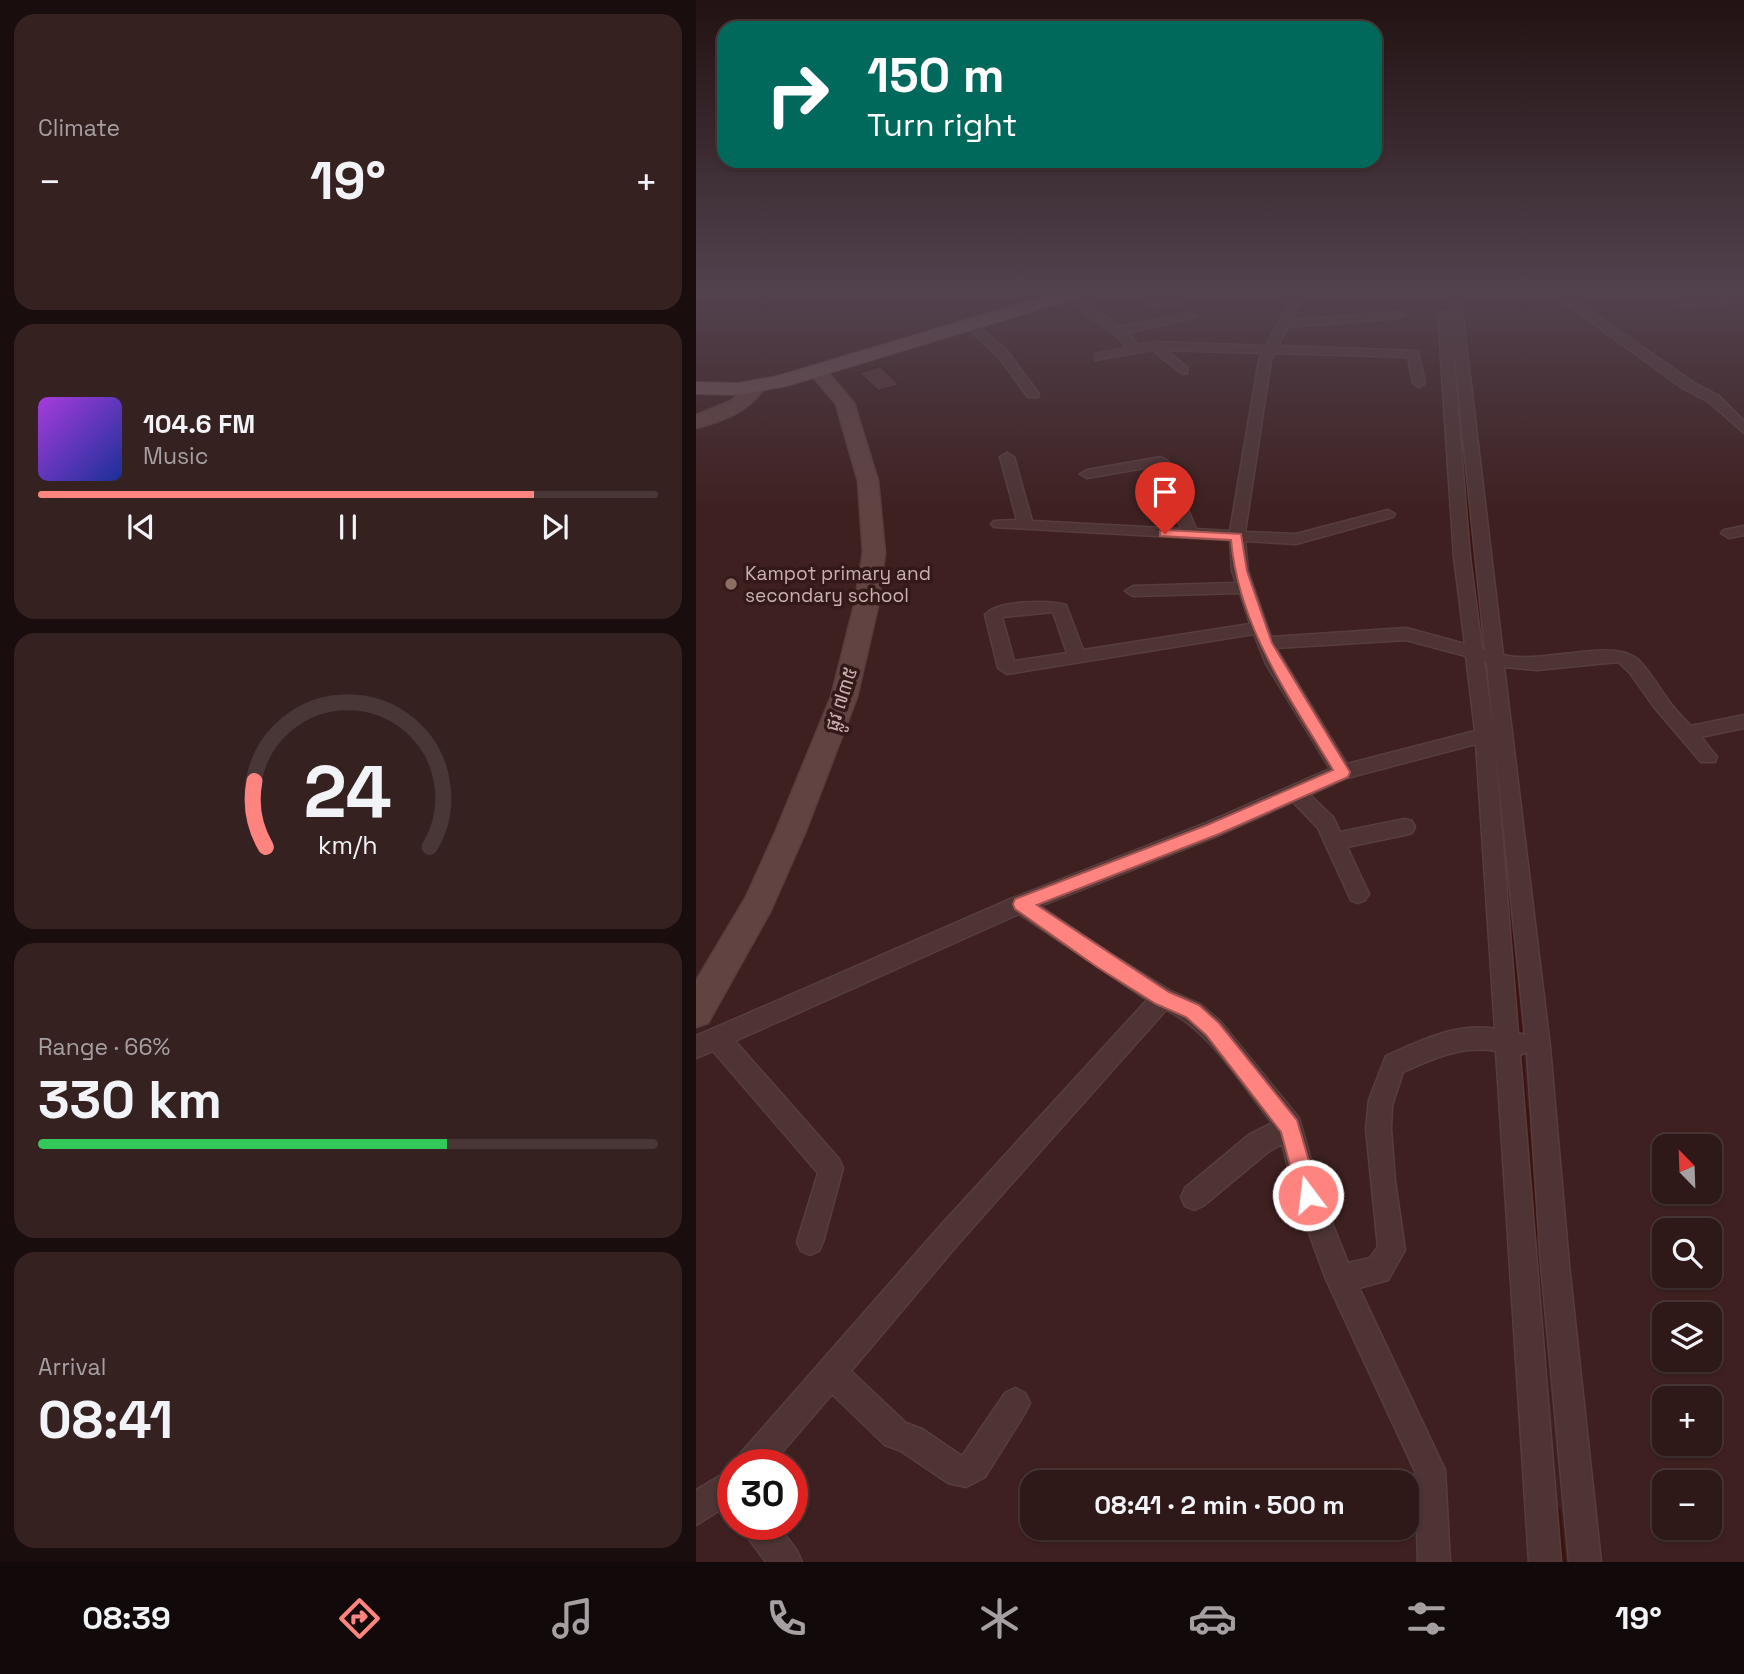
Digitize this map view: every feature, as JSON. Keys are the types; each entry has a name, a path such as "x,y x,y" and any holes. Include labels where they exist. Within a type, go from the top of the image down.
{"main road":[{"path":"696,388 756,387 840,365"}],"street":[{"path":"1011,365 1033,394"},
{"path":"1174,365 1183,370"},
{"path":"1264,365 1237,537 1240,571 1262,635 1342,772"},
{"path":"1416,365 1419,383"},
{"path":"1448,365 1462,557 1485,734 1545,1562"},
{"path":"1462,365 1538,1047 1555,1265 1585,1562"},
{"path":"1659,365 1714,400 1744,429"},
{"name":"ផ្លូវ ៧៣៥","path":"696,1012 759,903 790,833 844,697 866,606 874,553 868,481 845,403 818,372"},
{"path":"696,422 741,404 752,396 756,387"},
{"path":"1007,457 1027,526"},
{"path":"1087,474 1161,461 1191,535"},
{"path":"999,524 1296,539 1388,514"},
{"path":"1133,591 1246,588"},
{"path":"1077,658 1060,609 1053,607 999,611 993,615 1007,668 1262,635 1406,635 1496,660 1537,664 1607,654 1622,656 1645,679 1660,703 1708,757"},
{"path":"1689,733 1744,721"},
{"path":"810,1241 830,1168 707,1042 1022,904 1297,794 1342,772 1485,734"},
{"path":"1297,794 1326,823 1358,894"},
{"path":"1336,841 1405,827"},
{"path":"1022,904 1103,961 1163,998 1192,1011 1212,1029 1290,1127 1308,1195 1340,1279 1430,1470 1434,1562"},
{"path":"765,1449 950,1234 1163,998"},
{"path":"1340,1279 1378,1270 1392,1250 1381,1167 1379,1112 1394,1064 1426,1049 1475,1036 1538,1047"},
{"path":"1194,1197 1260,1143 1290,1127"},
{"path":"830,1372 896,1434 911,1440 959,1472 966,1472 974,1466 1014,1402"},
{"path":"696,1509 717,1496"},
{"path":"769,1540 786,1562"}],"building":[{"path":"880,366 900,385 878,391 859,373"}],"waterway":[{"path":"1455,365 1468,498"},
{"path":"1468,496 1486,675"},
{"path":"1510,933 1520,1038"},
{"path":"1520,1048 1525,1112"},
{"path":"1525,1110 1534,1233"},
{"path":"1557,1512 1562,1562"}],"place":[{"name":"Kampot primary and secondary school","path":"731,584"}],"route":[{"path":"1165,534 1237,537 1240,571 1265,643 1275,664 1342,772 1213,829 1022,904 1103,961 1163,998 1192,1011 1212,1029 1290,1127 1308,1195"}]}
